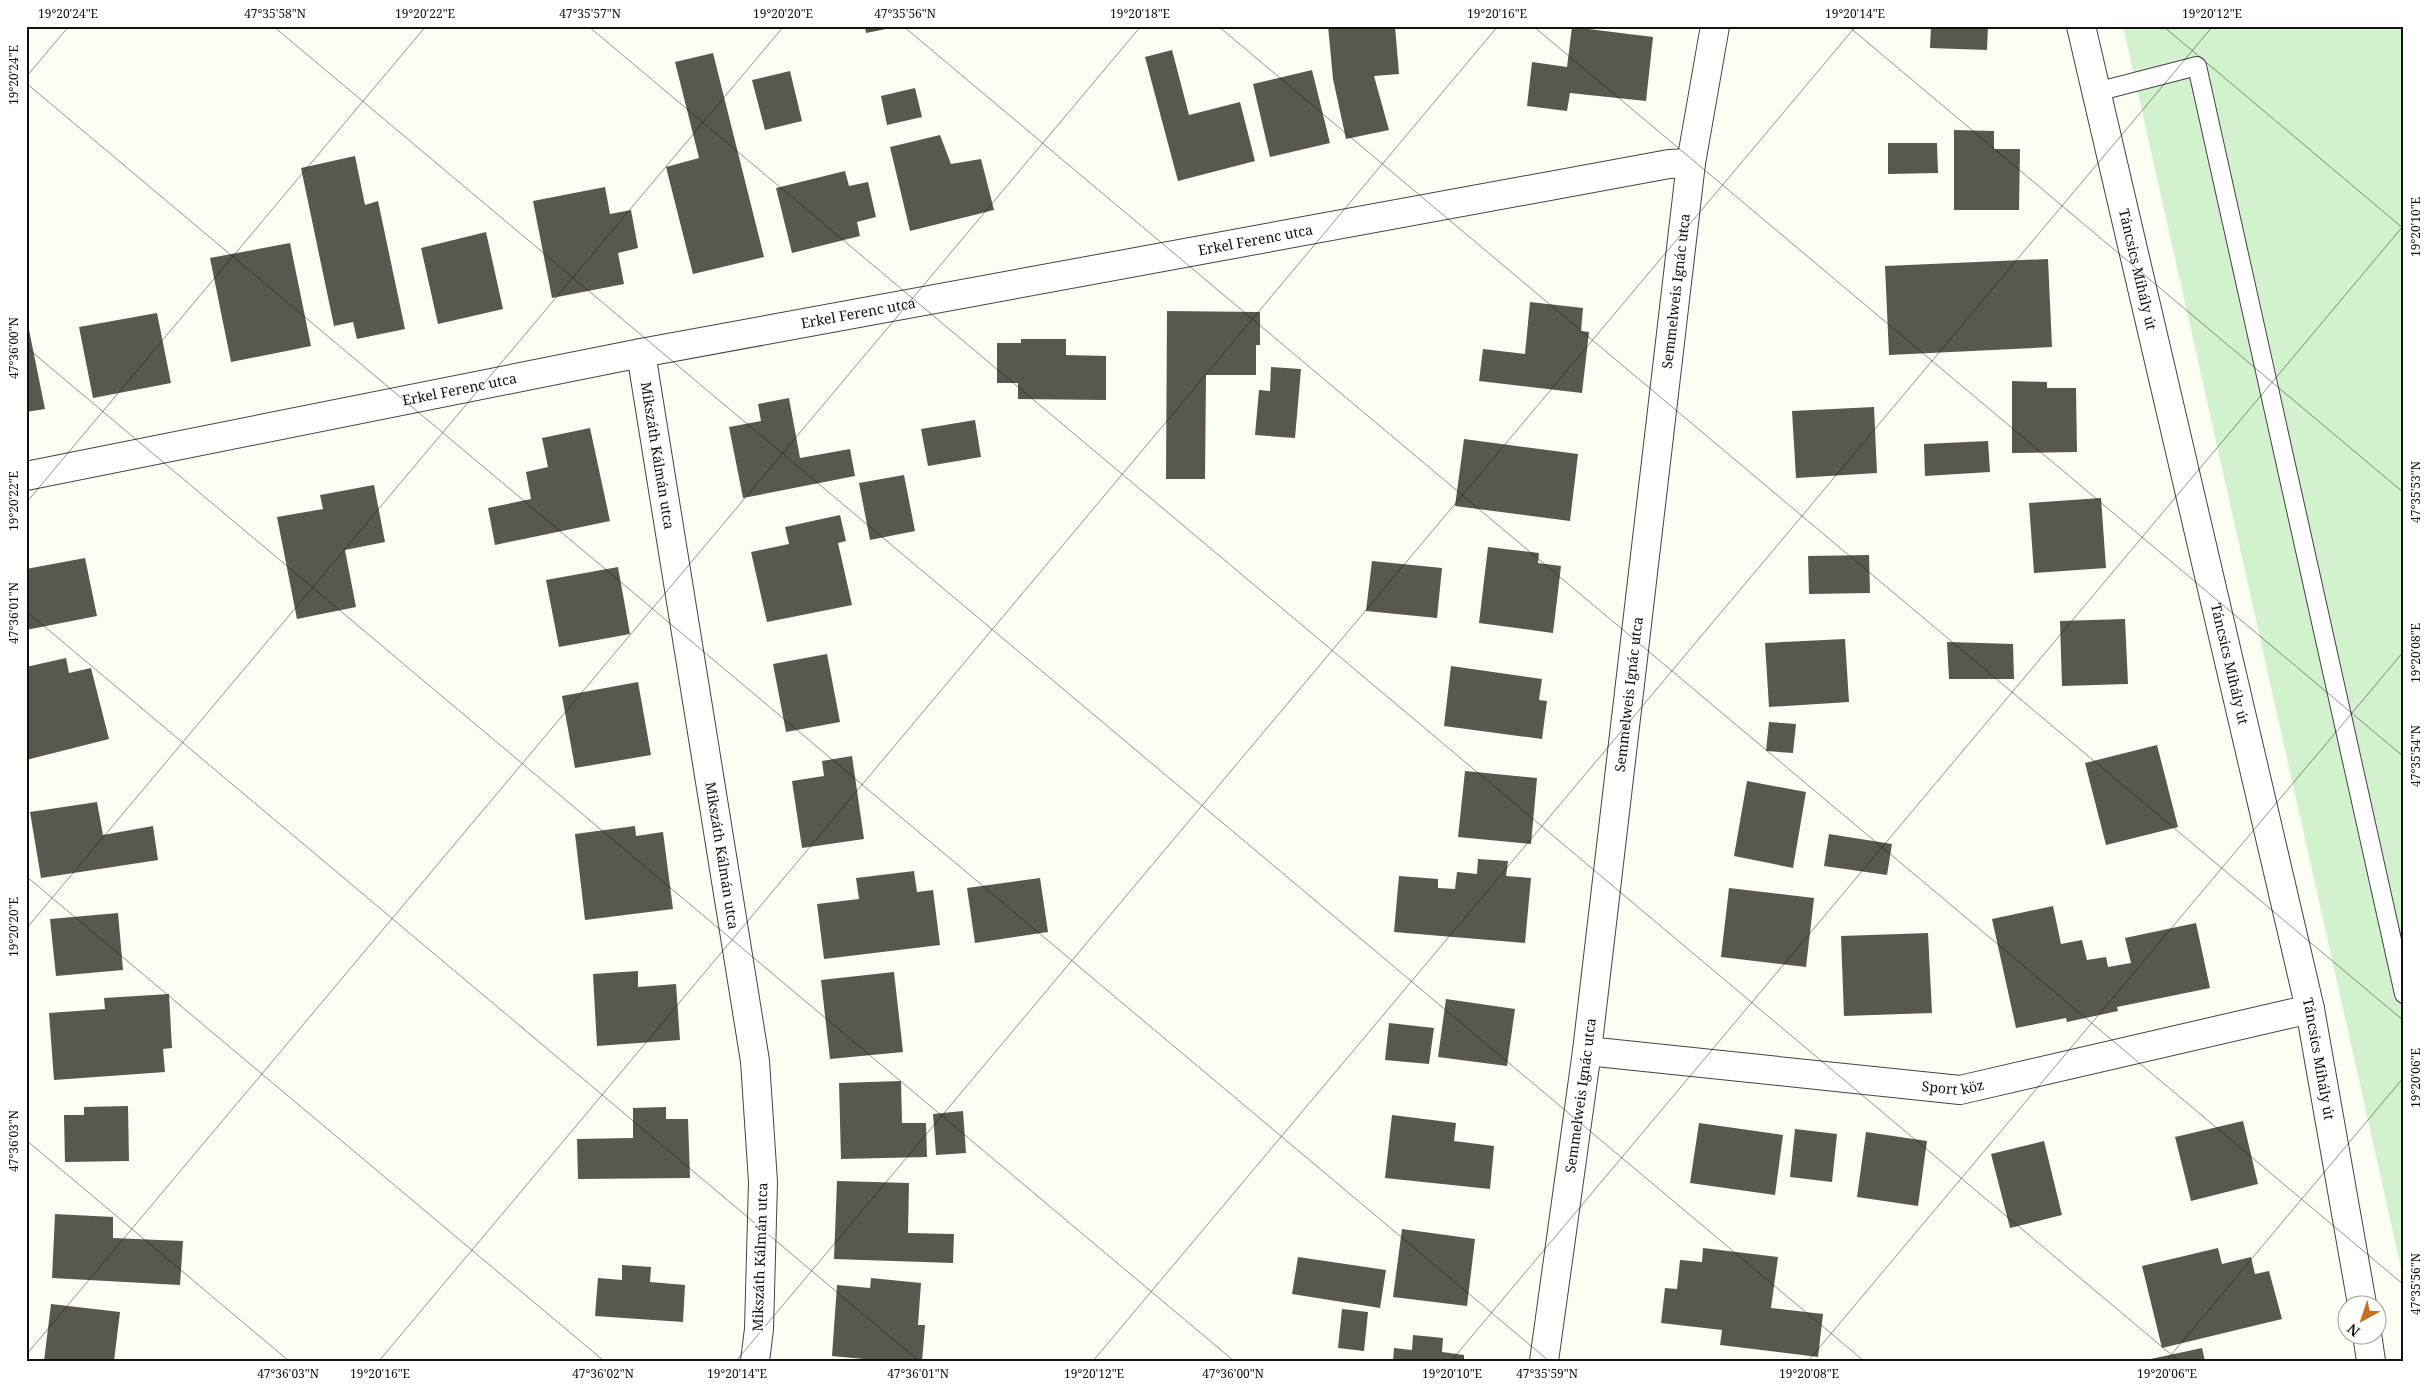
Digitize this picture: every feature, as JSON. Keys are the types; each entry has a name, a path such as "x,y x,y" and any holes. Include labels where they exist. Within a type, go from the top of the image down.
{"street":[{"name":"Semmelweis Ignác utca","path":"1544,1361 1587,1051 1691,163 1715,26"},
{"name":"Táncsics Mihály út","path":"2081,26 2310,1009 2360,1294"},
{"name":"Erkel Ferenc utca","path":"26,476 641,353 1660,166 1691,163"},
{"name":"Mikszáth Kálmán utca","path":"641,353 755,1061 763,1182 759,1329 754,1361"},
{"name":"Sport köz","path":"1587,1051 1960,1090 2310,1009"},
{"path":"2369,1344 2372,1361"}],"lane":[{"path":"2096,92 2197,66 2404,994"}],"green space":[{"path":"2123,26 2404,26 2404,1281"}],"building":[{"path":"865,26 896,26 896,27 866,33"},
{"path":"1328,26 1395,26 1399,74 1374,76 1389,130 1346,139 1333,79"},
{"path":"1931,26 1988,26 1987,50 1930,48"},
{"path":"1572,27 1653,37 1646,101 1570,93 1567,111 1527,106 1532,62 1567,67"},
{"path":"1172,50 1189,115 1240,102 1255,161 1178,181 1145,57"},
{"path":"713,53 764,257 693,274 666,167 699,158 675,62"},
{"path":"1312,70 1330,143 1270,157 1253,84"},
{"path":"790,71 802,121 765,130 752,80"},
{"path":"915,88 922,117 887,125 881,96"},
{"path":"1954,130 1994,131 1994,149 2020,149 2019,210 1954,210"},
{"path":"940,135 951,164 981,159 994,210 910,231 890,147"},
{"path":"1888,143 1937,143 1938,173 1888,174"},
{"path":"355,156 365,205 378,201 405,329 357,339 353,322 334,326 301,168"},
{"path":"845,171 849,186 868,182 876,217 857,222 860,236 792,253 776,188"},
{"path":"605,187 610,214 631,210 638,248 618,253 624,284 552,298 533,201"},
{"path":"486,232 503,309 438,324 421,248"},
{"path":"290,243 311,346 231,362 210,258"},
{"path":"2048,259 2052,347 1889,355 1885,266"},
{"path":"1530,302 1583,308 1581,331 1589,332 1582,393 1479,381 1483,349 1525,354"},
{"path":"1167,311 1260,312 1260,345 1256,345 1256,375 1206,375 1205,479 1166,479"},
{"path":"157,313 171,383 93,398 79,327"},
{"path":"26,315 45,409 26,412"},
{"path":"1021,339 1066,339 1066,355 1106,356 1106,400 1018,399 1018,383 997,383 997,343 1021,343"},
{"path":"1271,367 1301,369 1295,438 1255,435 1259,390 1270,391"},
{"path":"2012,381 2047,382 2047,388 2076,388 2077,452 2012,453"},
{"path":"789,398 800,458 850,449 855,476 743,498 729,427 761,421 758,404"},
{"path":"1874,407 1877,473 1796,478 1792,411"},
{"path":"975,420 981,457 928,466 921,429"},
{"path":"590,428 610,521 495,545 488,508 531,499 526,472 548,467 542,438"},
{"path":"1464,439 1578,454 1570,521 1455,506"},
{"path":"1988,441 1990,472 1925,476 1924,444"},
{"path":"904,475 915,531 870,540 859,483"},
{"path":"374,485 385,542 345,550 356,607 297,619 277,517 323,509 320,495"},
{"path":"2101,498 2106,568 2034,573 2029,503"},
{"path":"840,515 846,541 838,543 852,605 767,622 751,552 789,544 785,527"},
{"path":"1488,547 1539,553 1538,563 1561,566 1553,633 1479,623"},
{"path":"1869,555 1870,593 1809,594 1808,556"},
{"path":"85,558 97,616 26,630 26,569"},
{"path":"1372,561 1442,568 1437,618 1366,611"},
{"path":"618,567 630,634 559,647 546,580"},
{"path":"2125,619 2128,684 2062,686 2060,621"},
{"path":"1845,639 1849,702 1769,707 1765,643"},
{"path":"1947,642 2013,644 2014,679 1949,679"},
{"path":"827,654 840,722 786,732 773,664"},
{"path":"66,658 69,673 91,668 109,739 26,760 26,667"},
{"path":"1451,666 1542,679 1539,700 1547,701 1542,739 1444,726"},
{"path":"638,682 651,755 575,768 562,696"},
{"path":"1769,722 1796,724 1793,753 1766,751"},
{"path":"2157,745 2178,827 2106,845 2085,763"},
{"path":"852,756 864,839 802,848 792,781 824,776 822,761"},
{"path":"1465,771 1537,778 1531,844 1458,837"},
{"path":"1747,781 1806,792 1793,868 1734,856"},
{"path":"97,802 103,835 153,826 158,860 41,878 30,812"},
{"path":"635,826 636,836 663,832 673,909 585,920 575,834"},
{"path":"1829,834 1892,844 1887,875 1824,866"},
{"path":"1478,859 1508,861 1506,876 1531,878 1525,943 1394,932 1399,876 1438,879 1438,888 1455,889 1457,872 1477,874"},
{"path":"914,871 917,892 933,890 940,945 824,959 817,904 859,899 856,878"},
{"path":"1040,878 1048,932 975,943 967,888"},
{"path":"1729,888 1814,898 1806,967 1721,957"},
{"path":"2053,906 2061,944 2082,940 2087,960 2106,957 2108,967 2131,963 2125,938 2196,923 2210,988 2117,1007 2118,1011 2067,1022 2066,1018 2016,1028 1992,919"},
{"path":"118,913 123,970 56,976 50,919"},
{"path":"1928,933 1932,1013 1844,1016 1841,936"},
{"path":"638,971 638,987 676,984 680,1040 597,1046 593,974"},
{"path":"894,972 903,1052 830,1059 821,980"},
{"path":"169,994 172,1048 163,1049 165,1072 54,1080 49,1013 105,1009 104,998"},
{"path":"1446,999 1515,1009 1507,1066 1438,1057"},
{"path":"1389,1023 1434,1028 1429,1064 1385,1060"},
{"path":"901,1081 902,1123 926,1123 927,1157 841,1159 839,1083"},
{"path":"128,1106 129,1161 65,1162 64,1115 84,1115 84,1107"},
{"path":"666,1107 666,1119 688,1119 690,1178 578,1179 577,1139 633,1138 633,1108"},
{"path":"963,1111 966,1153 936,1155 933,1114"},
{"path":"1392,1115 1456,1123 1454,1141 1494,1146 1490,1189 1385,1178"},
{"path":"2243,1121 2258,1184 2191,1201 2175,1137"},
{"path":"1699,1123 1783,1135 1775,1195 1690,1183"},
{"path":"1795,1129 1837,1134 1832,1182 1790,1177"},
{"path":"1866,1132 1927,1141 1918,1206 1857,1197"},
{"path":"2044,1141 2062,1215 2010,1228 1991,1154"},
{"path":"837,1181 909,1183 908,1233 954,1234 953,1263 834,1259"},
{"path":"55,1214 113,1217 113,1238 183,1241 180,1285 52,1278"},
{"path":"1402,1229 1475,1239 1467,1306 1393,1297"},
{"path":"1703,1248 1778,1257 1771,1308 1823,1314 1818,1357 1720,1345 1722,1330 1661,1323 1665,1288 1677,1289 1680,1260 1702,1262"},
{"path":"2218,1248 2222,1264 2251,1257 2255,1274 2269,1271 2282,1319 2162,1348 2142,1266"},
{"path":"1298,1257 1386,1270 1380,1308 1292,1294"},
{"path":"622,1265 651,1267 650,1282 685,1285 683,1322 595,1316 598,1278 622,1280"},
{"path":"871,1278 921,1283 918,1325 925,1325 922,1361 885,1361 832,1356 837,1285 870,1288"},
{"path":"51,1304 120,1312 114,1361 44,1361"},
{"path":"1342,1309 1368,1312 1364,1351 1338,1348"},
{"path":"1413,1335 1443,1338 1442,1352 1464,1355 1464,1361 1393,1361 1394,1348 1412,1350"},
{"path":"2202,1348 2205,1361 2146,1361 2146,1360"}]}
